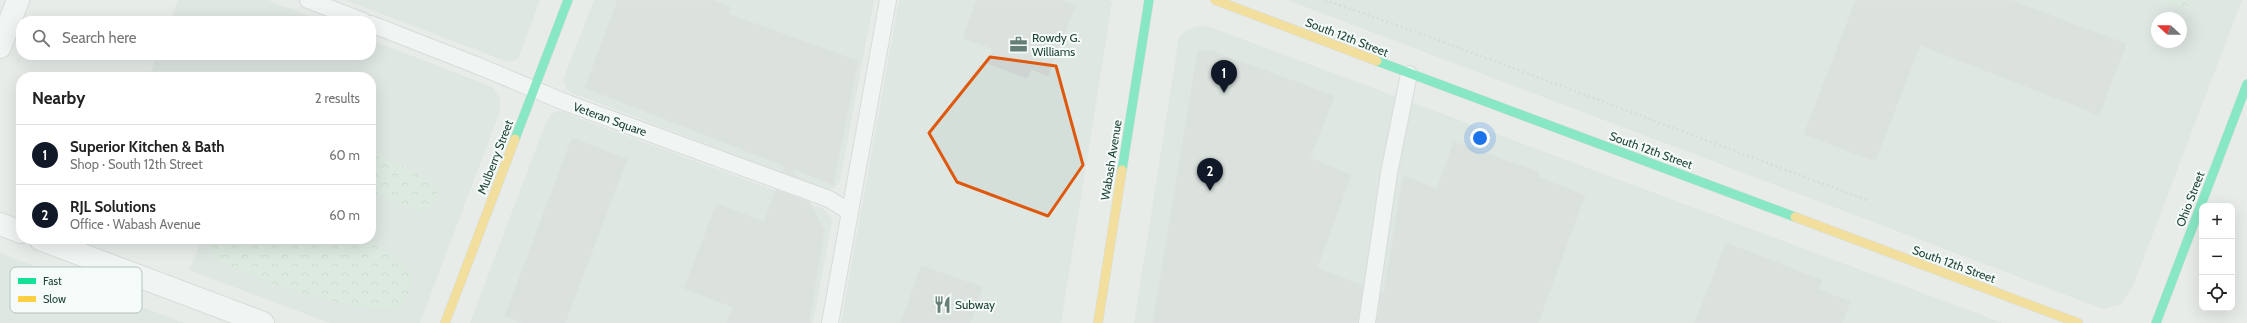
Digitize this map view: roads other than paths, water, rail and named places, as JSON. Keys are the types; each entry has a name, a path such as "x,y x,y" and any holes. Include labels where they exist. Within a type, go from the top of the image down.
{"street":[{"path":"0,47 18,0"},
{"name":"Mulberry Street","path":"444,323 568,0"},
{"name":"Wabash Avenue","path":"1098,323 1149,0"},
{"name":"South 12th Street","path":"1215,0 1409,74 2078,323"},
{"name":"Ohio Street","path":"2156,323 2247,84"},
{"path":"0,224 16,230"},
{"path":"53,244 114,267"},
{"path":"142,277 263,323"}],"lane":[{"path":"308,0 350,16"},
{"path":"830,323 888,0"},
{"name":"Veteran Square","path":"376,26 567,103 829,199 850,212"},
{"path":"1367,323 1389,173 1409,74"}],"place":[{"name":"Rowdy G. Williams","path":"1019,44"},
{"name":"Superior Kitchen & Bath","path":"1224,93"},
{"name":"RJL Solutions","path":"1210,191"},
{"name":"Subway","path":"942,304"}]}
